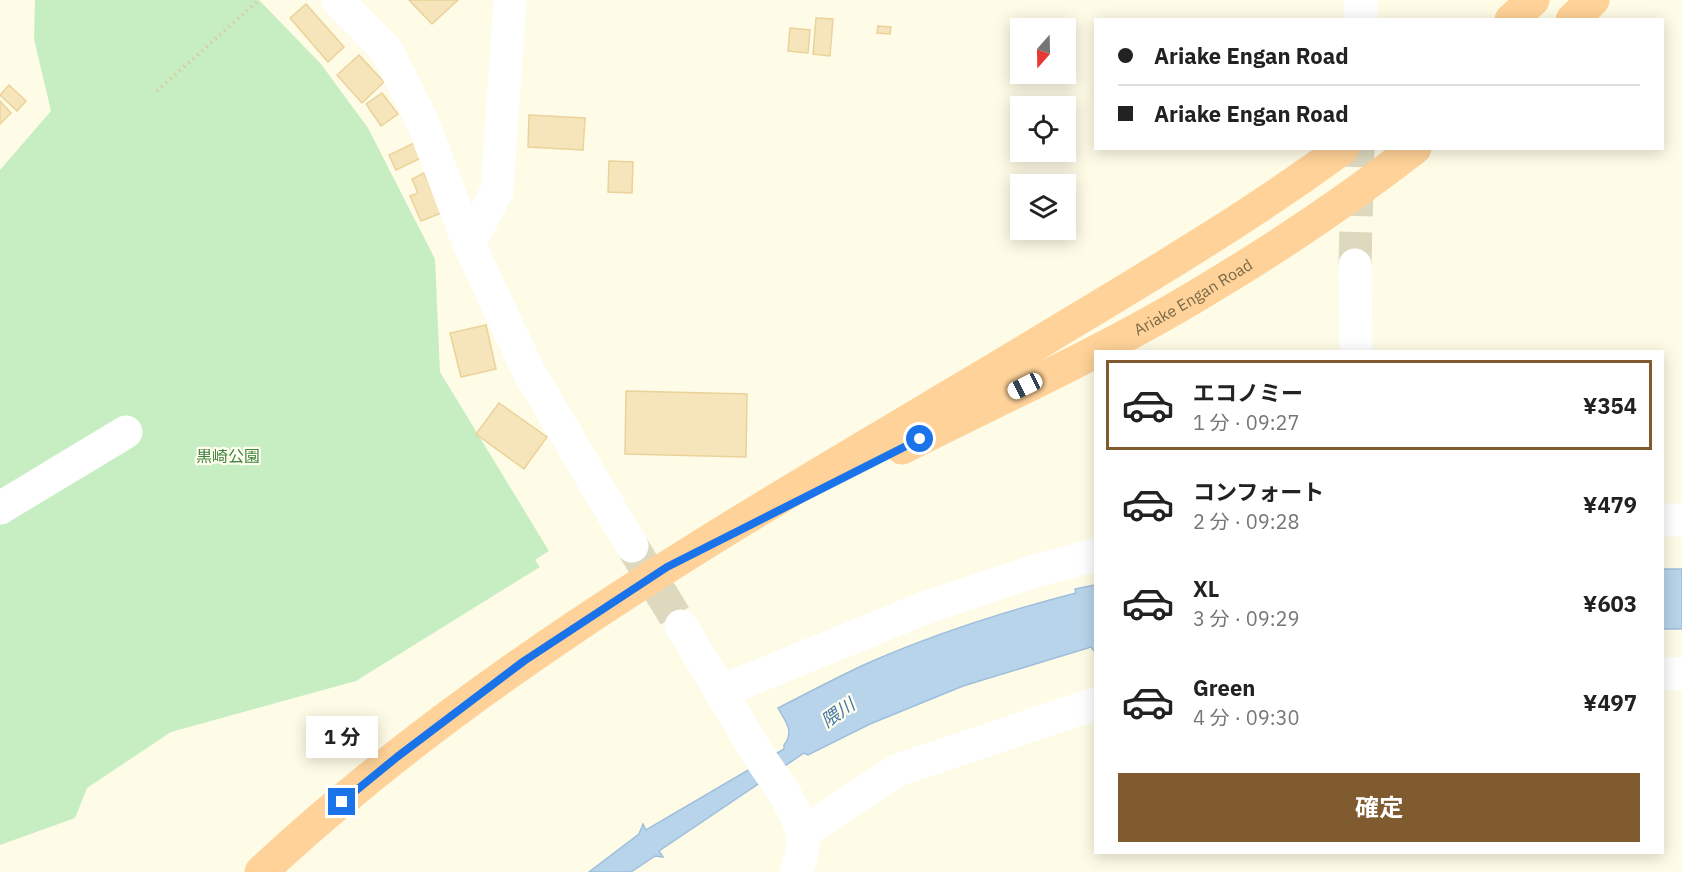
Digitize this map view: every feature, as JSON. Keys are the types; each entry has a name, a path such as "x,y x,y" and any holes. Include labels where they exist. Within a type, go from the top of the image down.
{"highway":[{"path":"1513,18 1533,0"},
{"path":"1574,18 1593,0"},
{"name":"Ariake Engan Road","path":"261,872 397,757 524,661 667,567 1191,251 1340,150"},
{"name":"Ariake Engan Road","path":"1097,350 1216,285 1373,181 1412,150"},
{"name":"Ariake Engan Road","path":"667,567 1094,352"}],"street":[{"path":"337,0 387,51 423,123 469,244 528,370 632,546"},
{"path":"469,244 497,191 510,0"},
{"path":"1361,0 1361,18"},
{"path":"1355,265 1356,350"},
{"path":"0,508 126,432"},
{"path":"1664,520 1682,520"},
{"path":"728,702 922,609 1035,571 1094,555"},
{"path":"681,626 798,823 803,855 796,872"},
{"path":"1664,673 1682,674"},
{"path":"798,823 898,770 1094,704"}],"path":[{"path":"157,91 260,0"}],"green space":[{"name":"黒崎公園","path":"35,0 259,0 321,64 368,128 435,259 440,372 549,551 535,560 540,567 356,681 171,732 87,788 75,818 0,845 0,170 51,111 34,39"}],"water":[{"path":"1664,569 1682,569 1682,629 1664,629"},
{"name":"隈川","path":"1094,585 1094,651 1091,647 963,686 870,724 808,755 804,753 659,851 663,857 655,856 631,872 589,872 639,834 643,824 646,830 784,749 789,731 778,708 856,668 893,652 997,615 1076,593 1075,589"}],"building":[{"path":"409,0 458,0 432,24"},
{"path":"306,4 344,47 328,62 290,18"},
{"path":"816,18 833,19 830,56 813,54"},
{"path":"878,26 891,27 890,34 877,33"},
{"path":"790,28 810,30 808,53 788,51"},
{"path":"359,55 384,82 362,103 337,75"},
{"path":"9,85 26,101 17,111 0,95"},
{"path":"382,93 398,114 381,126 366,104"},
{"path":"0,101 11,113 0,124"},
{"path":"529,115 585,118 583,150 528,147"},
{"path":"414,143 421,158 396,170 389,155"},
{"path":"609,161 633,162 632,193 608,192"},
{"path":"424,173 441,213 421,221 410,196 418,193 412,179"},
{"path":"486,325 496,369 461,377 450,333"},
{"path":"626,391 747,394 746,457 625,454"},
{"path":"499,403 547,437 524,469 476,434"}],"tunnel":[{"path":"1355,265 1358,150"},
{"path":"632,546 681,626"}],"route":[{"path":"342,802 397,757 524,661 667,567 920,439"}]}
